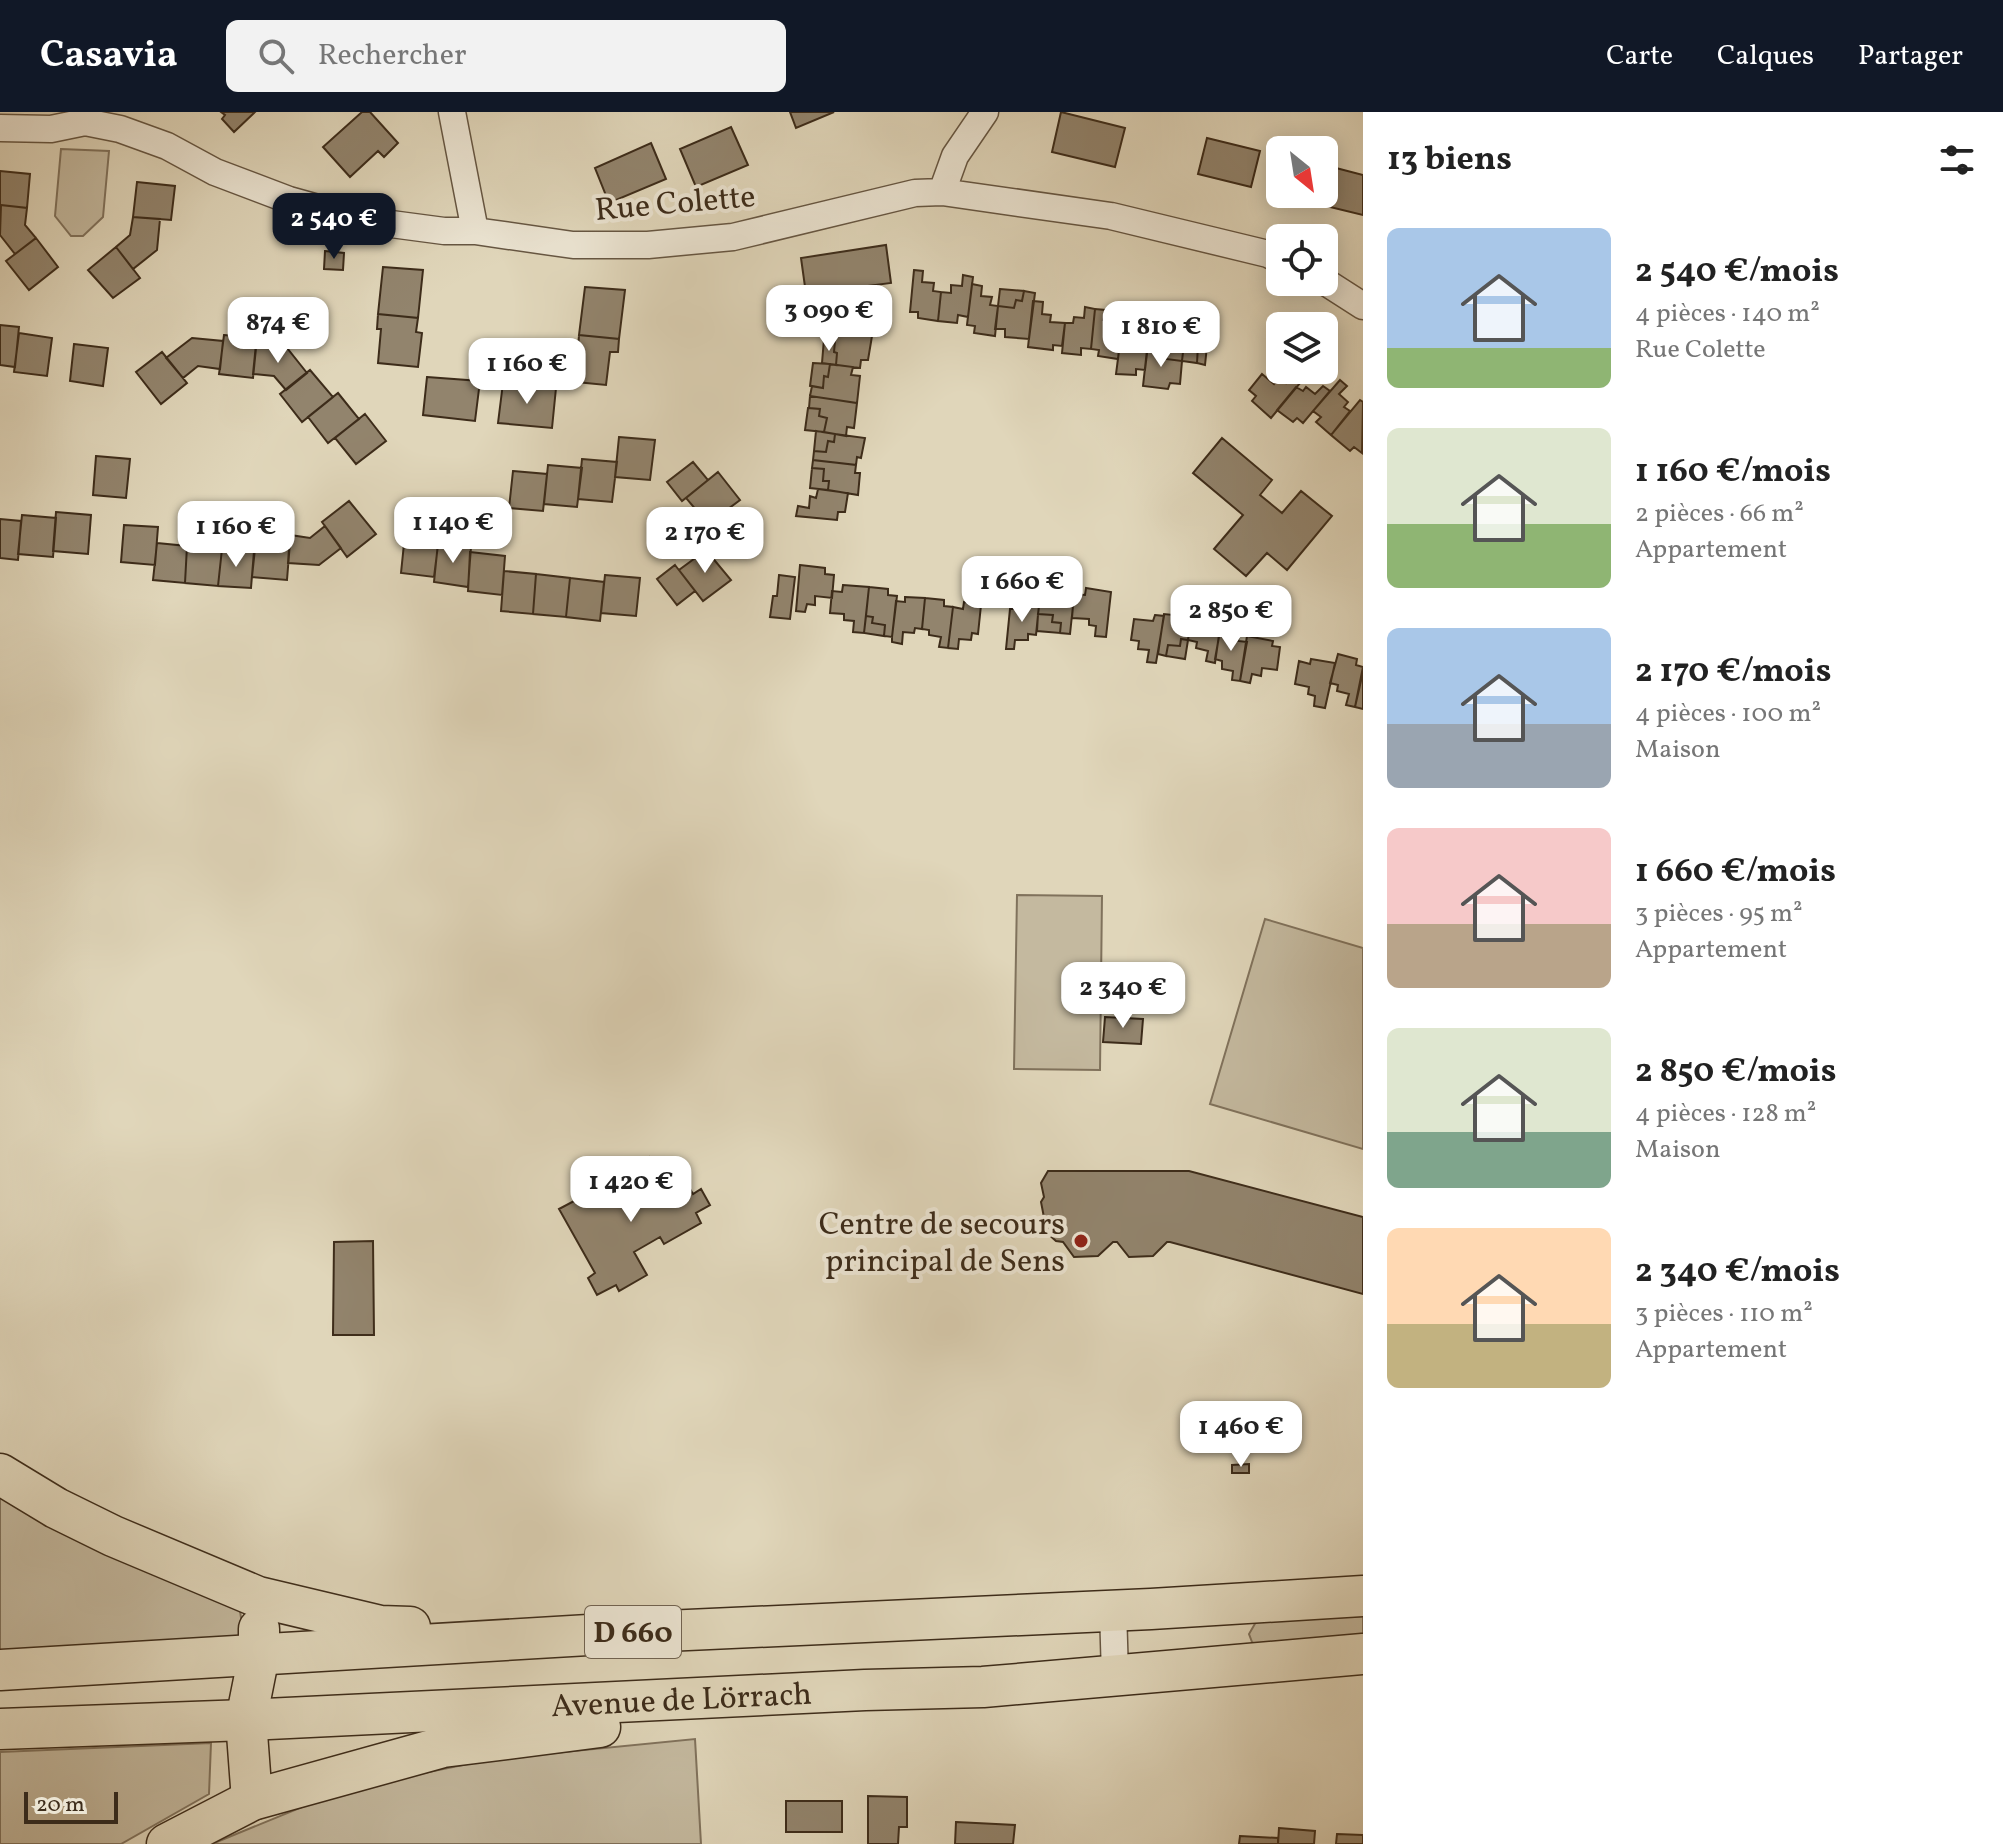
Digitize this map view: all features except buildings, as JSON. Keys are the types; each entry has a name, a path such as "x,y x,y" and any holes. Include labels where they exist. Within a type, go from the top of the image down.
{"main road":[{"path":"0,1474 56,1508 113,1536 258,1597 380,1626 622,1633"},
{"name":"D 660","path":"0,1670 622,1633 1363,1596"},
{"path":"252,1800 246,1720 259,1655 258,1597"},
{"name":"Avenue de Lörrach","path":"0,1729 983,1687 1363,1654"},
{"path":"167,1844 252,1800 443,1747 601,1727 823,1693"}],"street":[{"path":"452,112 475,231"},
{"path":"942,192 955,156 985,112"},
{"path":"0,128 51,129 83,117"},
{"name":"Rue Colette","path":"83,117 167,146 215,172 289,200 361,220 444,231 475,231 573,245 648,245 733,237 915,193 942,192 1111,216 1266,254"},
{"path":"1338,290 1363,306"},
{"path":"1113,1610 1115,1675"}],"shaded area":[{"path":"61,149 109,151 103,217 83,236 71,236 55,216"},
{"path":"1017,895 1102,896 1100,1070 1014,1069"},
{"path":"1265,919 1363,948 1363,1149 1210,1104"},
{"path":"0,1492 224,1590 240,1611 245,1644 0,1654"},
{"path":"1363,1616 1363,1637 1260,1648 1252,1642 1249,1634 1256,1622"},
{"path":"695,1739 701,1844 212,1844 346,1789 492,1759"},
{"path":"211,1743 209,1794 121,1844 0,1844 0,1752"}],"place":[{"name":"Centre de secours principal de Sens","path":"1081,1241"}]}
